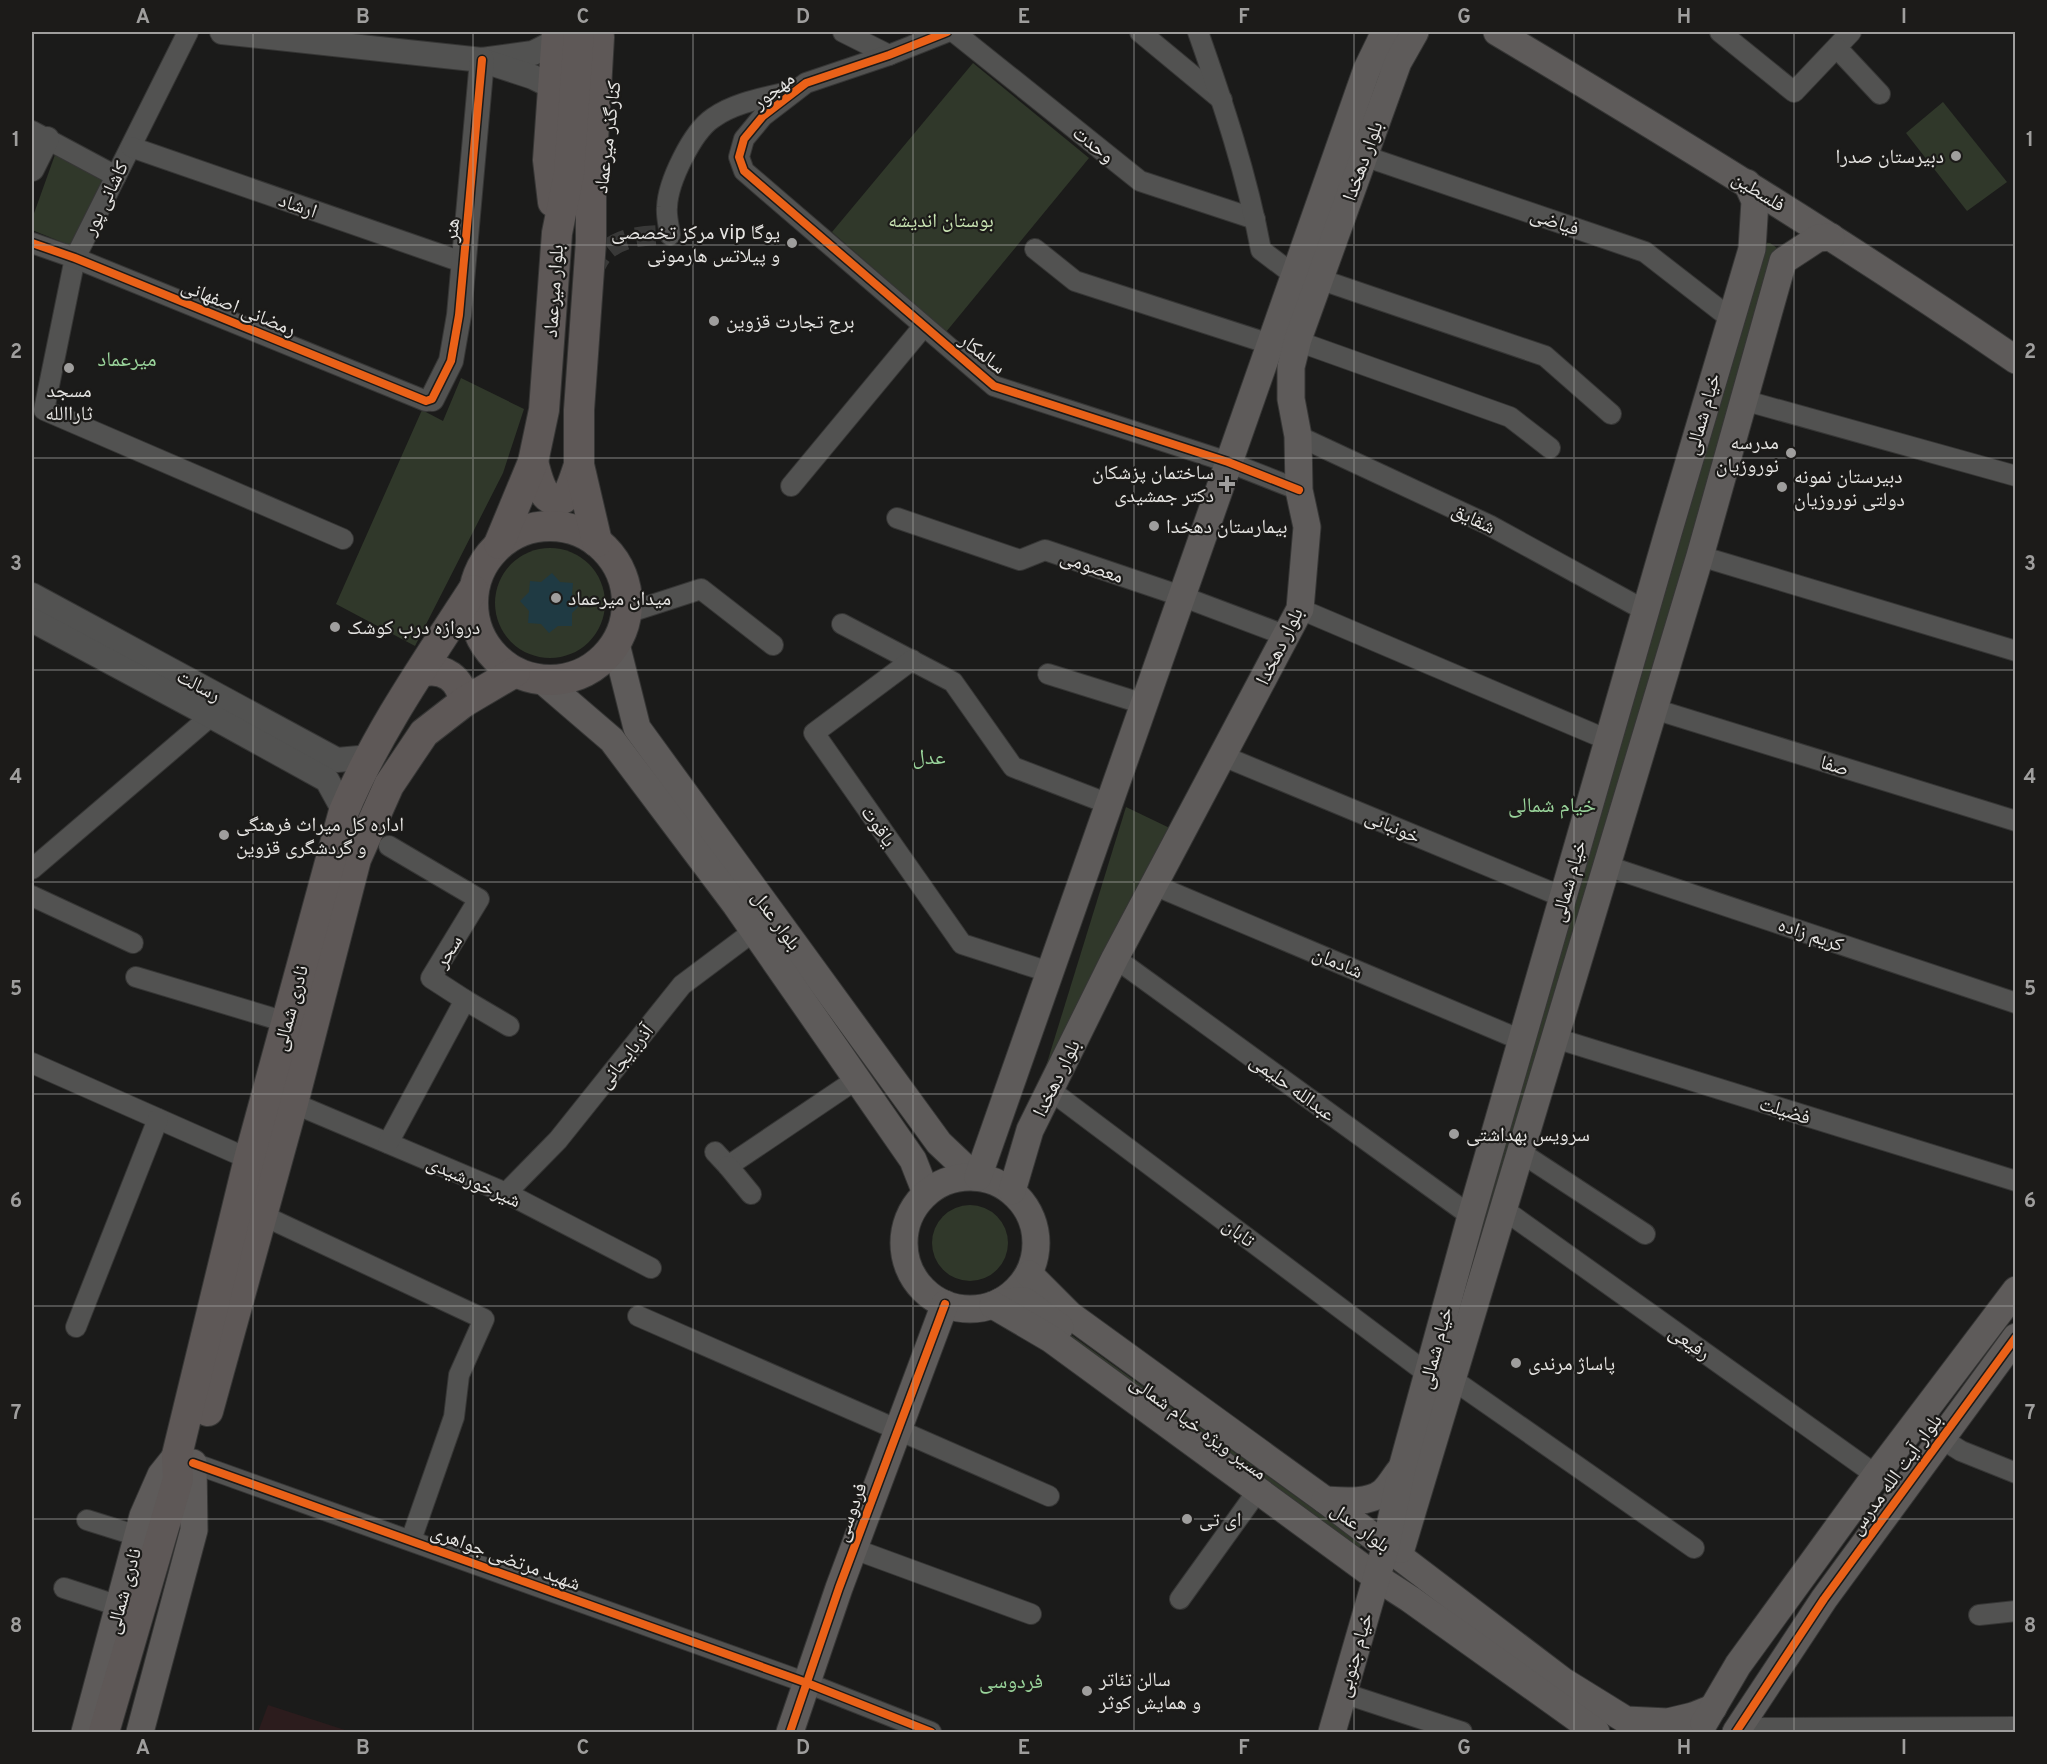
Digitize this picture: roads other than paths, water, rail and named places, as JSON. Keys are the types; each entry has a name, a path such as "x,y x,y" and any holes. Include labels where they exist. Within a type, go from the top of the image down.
{"main road":[{"name":"بلوار میرعماد","path":"597,542 579,465 579,410 591,242 591,176 600,32"},
{"name":"کنارگذر میرعماد","path":"591,242 608,164 618,32"},
{"name":"فلسطین","path":"1497,32 1747,183 2016,360"},
{"name":"فلسطین","path":"1531,32 1874,245 2016,341"},
{"name":"بلوار دهخدا","path":"976,1177 1270,344 1307,277 1364,156 1398,63 1400,33"},
{"name":"بلوار دهخدا","path":"1012,1191 1030,1130 1114,958 1300,609 1307,526 1299,490 1298,436 1291,399 1291,367 1307,277 1367,69 1400,33"},
{"name":"بلوار میرعماد","path":"499,544 533,462 544,410 557,233 569,174 564,35"},
{"path":"557,233 548,160 553,87 564,35"},
{"name":"خیام شمالی","path":"1390,1553 1440,1376 1471,1216 1730,318 1752,249 1755,201 1747,183"},
{"path":"1752,249 1759,242 1770,243 1780,250 1783,261 1818,238 1831,237"},
{"name":"خیام شمالی","path":"1390,1553 1402,1468 1440,1376 1503,1209 1700,556 1783,261"},
{"path":"533,462 541,487 547,497 554,501 562,500 568,494 579,465"},
{"path":"548,525 574,529 597,542 608,551 622,573 626,586 627,613 616,644 596,665 570,678 528,676 495,657 480,638 473,614 473,590 482,565 499,544 522,531 548,525"},
{"name":"نادری شمالی","path":"121,1732 185,1459 249,1159 344,811 370,757 473,590"},
{"name":"بلوار عدل","path":"616,644 637,728 939,1143 976,1177"},
{"path":"421,672 436,670 450,676 460,687 464,702"},
{"name":"نادری شمالی","path":"104,1732 178,1479 262,1215 356,859 389,785 424,733 464,702 528,676"},
{"name":"بلوار عدل","path":"528,676 612,740 754,931 857,1079 913,1160 926,1193"},
{"path":"1030,1130 1020,1130 1015,1123 1045,984"},
{"path":"976,1177 996,1181 1012,1191 1029,1211 1035,1229 1037,1249 1029,1274 1017,1290 996,1304 977,1309 960,1308 934,1299 916,1282 908,1266 904,1236 911,1213 926,1193 954,1178 976,1177"},
{"name":"بلوار عدل","path":"1029,1274 1070,1315 1325,1500 1390,1553 1410,1599 1596,1732"},
{"name":"بلوار آیت الله مدرس","path":"1700,1732 1738,1665 1876,1475 2016,1290"},
{"name":"مسیر ویژه خیام شمالی","path":"996,1304 1026,1301 1362,1544 1390,1553"},
{"name":"فردوسی","path":"790,1732 854,1549 945,1304"},
{"name":"بلوار عدل","path":"996,1304 1051,1339 1258,1490 1390,1553 1425,1575 1563,1681 1637,1726 1668,1722 1713,1708"},
{"name":"بلوار آیت الله مدرس","path":"1746,1731 1802,1631 2016,1337"},
{"path":"1934,1399 1957,1389 1964,1395 1964,1408"},
{"name":"نادری شمالی","path":"85,1732 143,1516 161,1475 185,1459"},
{"name":"نادری شمالی","path":"140,1732 194,1530 185,1459"},
{"path":"1325,1500 1354,1501 1372,1497 1382,1492 1402,1468"},
{"name":"خیام جنوبی","path":"1332,1732 1390,1553"}],"street":[{"name":"کاشانی پور","path":"188,32 75,258 44,410 343,539"},
{"path":"222,32 482,60 532,77 553,87"},
{"path":"843,32 889,55"},
{"name":"مهجور","path":"739,157 744,139 763,116 806,83 889,55 947,32"},
{"name":"وحدت","path":"954,32 1140,181 1255,219"},
{"path":"1140,32 1222,100"},
{"path":"1198,32 1222,100 1255,219 1261,250 1307,277 1545,356 1611,414"},
{"path":"1720,32 1794,92 1851,32"},
{"path":"482,60 533,53 564,35"},
{"path":"1837,48 1880,94"},
{"name":"هنر","path":"432,399 451,361 459,315 482,60"},
{"path":"670,235 667,207 672,183 683,157 712,118 743,104 798,90"},
{"path":"32,169 39,135 116,176"},
{"name":"ارشاد","path":"130,147 465,263"},
{"name":"فیاضی","path":"1364,156 1645,252 1730,318"},
{"name":"سالمکار","path":"739,157 744,171 994,386 1228,462 1299,490"},
{"name":"رمضانی اصفهانی","path":"32,243 75,258 426,401 432,399"},
{"path":"1035,249 1075,281 1270,344"},
{"path":"791,486 923,327"},
{"path":"1297,341 1510,417 1550,448"},
{"path":"1743,400 2016,476"},
{"name":"شقایق","path":"1298,436 1489,525 1646,611"},
{"name":"معصومی","path":"897,518 1020,560 1045,550 1182,596 1287,636"},
{"path":"1700,556 2016,651"},
{"path":"627,613 701,589 773,645"},
{"name":"رسالت","path":"32,595 217,706 327,780 344,811"},
{"path":"1300,609 1608,740"},
{"name":"رسالت","path":"32,620 337,760 370,757"},
{"path":"842,624 953,682 1013,766 1108,804"},
{"name":"یاقوت","path":"912,660 814,733 962,944 1045,984"},
{"path":"1048,674 1144,704"},
{"path":"32,869 217,706"},
{"name":"صفا","path":"1654,709 2016,821"},
{"name":"خونبانی","path":"1223,756 1563,897"},
{"name":"سحر","path":"389,846 478,899 431,978 465,1000"},
{"name":"کریم زاده","path":"1606,866 2016,1003"},
{"name":"شادمان","path":"1154,885 1521,1040"},
{"path":"32,896 133,944"},
{"name":"آذربایجانی","path":"506,1193 558,1140 682,985 754,931"},
{"name":"عبدالله حلیمی","path":"1114,958 1471,1216"},
{"path":"136,977 286,1022"},
{"path":"388,1143 465,1000 509,1026"},
{"name":"فضیلت","path":"1555,1038 2016,1181"},
{"path":"32,1065 249,1159"},
{"path":"751,1194 721,1159 857,1079"},
{"name":"تابان","path":"1050,1090 1440,1376 1694,1548"},
{"name":"شیرخورشیدی","path":"293,1103 506,1193 651,1268"},
{"path":"76,1328 158,1119"},
{"path":"1520,1152 1645,1234"},
{"name":"رفیعی","path":"1503,1209 1876,1475"},
{"path":"262,1215 484,1320 459,1375 454,1417 411,1540"},
{"path":"638,1316 1048,1496"},
{"path":"1942,1439 1961,1451 2016,1473"},
{"name":"شهید مرتضی جواهری","path":"185,1459 807,1683 931,1732"},
{"path":"1180,1599 1258,1490"},
{"path":"87,1520 138,1536"},
{"path":"854,1549 1031,1614"},
{"path":"64,1588 119,1606"},
{"path":"1979,1615 2016,1611"},
{"path":"1343,1693 1462,1732"},
{"path":"1746,1731 2016,1727"}],"water":[{"path":"552,573 560,582 573,583 572,594 581,604 572,613 572,626 558,626 549,633 541,624 528,623 529,611 520,601 529,592 530,581 541,582"}],"tunnel":[{"path":"593,274 598,262 613,245 634,238 670,235"}],"place":[{"name":"دبیرستان صدرا","path":"1956,156"},
{"name":"مرکز تخصصی vip یوگا و پیلاتس هارمونی","path":"792,243"},
{"name":"برج تجارت قزوین","path":"714,321"},
{"name":"مسجد ثاراالله","path":"69,368"},
{"name":"مدرسه نوروزیان","path":"1791,453"},
{"name":"ساختمان پزشکان دکتر جمشیدی","path":"1227,484"},
{"name":"دبیرستان نمونه دولتی نوروزیان","path":"1782,487"},
{"name":"بیمارستان دهخدا","path":"1154,526"},
{"name":"میدان میرعماد","path":"556,598"},
{"name":"دروازه درب کوشک","path":"335,627"},
{"name":"اداره کل میراث فرهنگی و گردشگری قزوین","path":"224,835"},
{"name":"سرویس بهداشتی","path":"1454,1134"},
{"name":"پاساژ مرندی","path":"1516,1363"},
{"name":"ای تی","path":"1187,1519"},
{"name":"سالن تئاتر و همایش کوثر","path":"1087,1691"}],"district":[{"name":"میرعماد","path":"127,359"},
{"name":"عدل","path":"929,757"},
{"name":"خیام شمالی","path":"1552,805"},
{"name":"فردوسی","path":"1011,1681"}],"park label":[{"name":"بوستان اندیشه","path":"941,220"}]}
